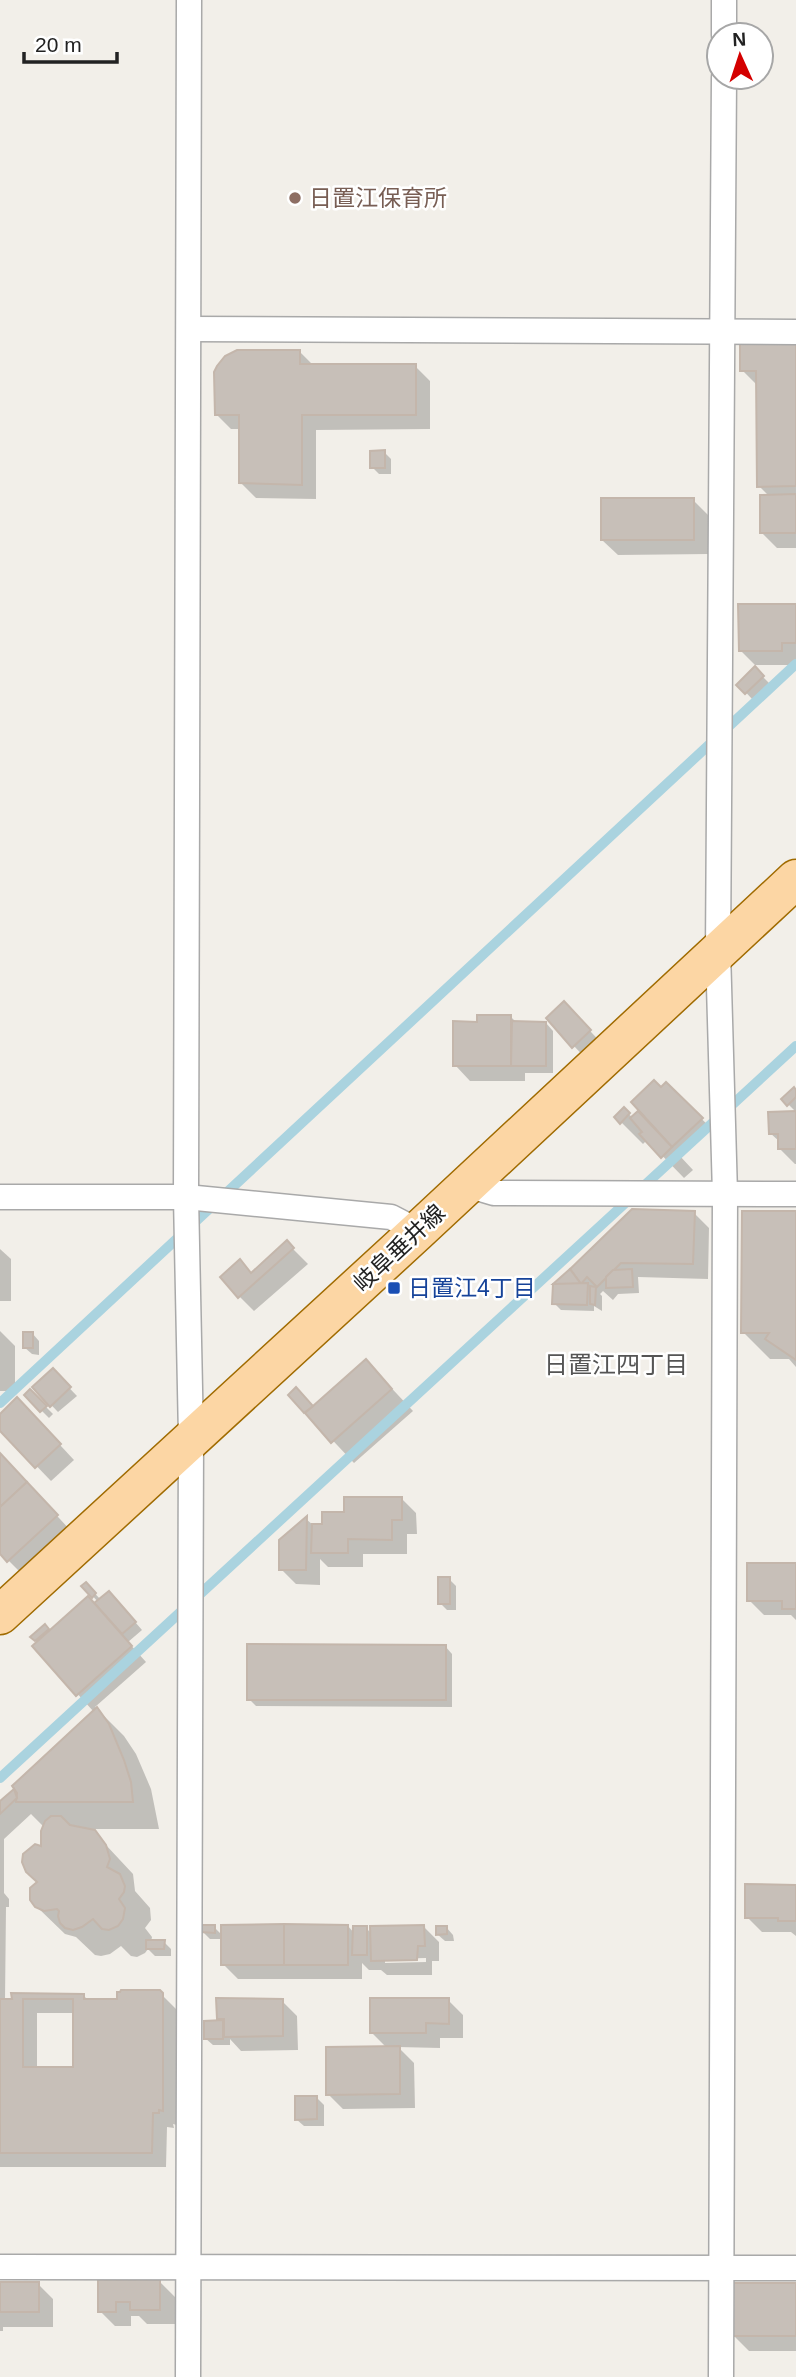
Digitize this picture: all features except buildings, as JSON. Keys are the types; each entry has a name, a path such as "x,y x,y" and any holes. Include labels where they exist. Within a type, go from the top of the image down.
{"main road":[{"name":"岐阜垂井線","path":"0,1615 796,879"}],"street":[{"path":"188,0 186,1198 191,1437 188,2377"},
{"path":"724,0 724,21"},
{"path":"721,2377 725,1194 718,951 724,91"},
{"path":"189,329 796,332"},
{"path":"467,1185 494,1193 796,1194"},
{"path":"0,1197 186,1198 391,1217 418,1231"},
{"path":"0,2267 796,2268"}],"waterway":[{"path":"0,1403 796,664"},
{"path":"0,1778 796,1046"}],"place":[{"name":"日置江保育所","path":"295,198"},
{"name":"日置江4丁目","path":"394,1288"}],"district":[{"name":"日置江四丁目","path":"616,1364"}]}
